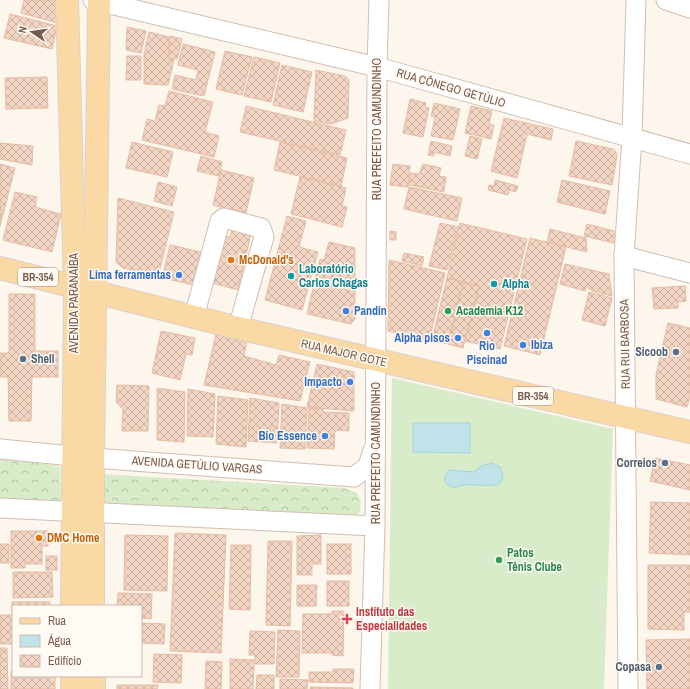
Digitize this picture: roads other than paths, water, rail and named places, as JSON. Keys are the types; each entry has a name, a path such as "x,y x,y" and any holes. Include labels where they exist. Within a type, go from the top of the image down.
{"main road":[{"name":"AVENIDA PARANAÍBA","path":"67,0 75,286 83,457"},
{"name":"AVENIDA PARANAÍBA","path":"72,605 82,511 83,457 96,292 97,1"},
{"name":"RUA MAJOR GOTE","path":"0,268 238,328 690,432"},
{"name":"AVENIDA PARANAÍBA","path":"82,511 93,605"},
{"path":"72,677 72,689"},
{"path":"94,677 94,689"}],"street":[{"name":"RUA PREFEITO CAMUNDINHO","path":"370,689 375,526 377,67 379,0"},
{"name":"RUA RUI BARBOSA","path":"628,689 624,256 632,138 636,0"},
{"path":"666,0 690,8"},
{"name":"RUA CÔNEGO GETÚLIO","path":"97,1 377,67 690,154"},
{"path":"194,317 220,221 224,218 261,228 264,237 238,328"},
{"path":"624,256 690,274"},
{"path":"357,525 365,514 367,501 364,490 354,477 368,466 375,445"},
{"name":"AVENIDA GETÚLIO VARGAS","path":"0,450 354,477"},
{"path":"0,508 375,526"}],"water":[{"path":"413,423 470,423 470,453 413,452"},
{"path":"492,463 500,467 503,475 502,481 498,484 451,487 445,481 449,470 474,472 481,466"}],"place":[{"name":"McDonald's","path":"231,260"},
{"name":"Lima ferramentas","path":"179,275"},
{"name":"Laboratório Carlos Chagas","path":"291,276"},
{"name":"Alpha","path":"494,284"},
{"name":"Pandin","path":"346,311"},
{"name":"Academia K12","path":"448,311"},
{"name":"Rio Piscinad","path":"487,333"},
{"name":"Alpha pisos","path":"458,338"},
{"name":"Ibiza","path":"523,345"},
{"name":"Sicoob","path":"676,352"},
{"name":"Shell","path":"23,359"},
{"name":"Impacto","path":"350,382"},
{"name":"Bio Essence","path":"325,436"},
{"name":"Correios","path":"665,463"},
{"name":"DMC Home","path":"39,538"},
{"name":"Patos Tênis Clube","path":"499,560"},
{"name":"Instituto das Especialidades","path":"347,619"},
{"name":"Copasa","path":"659,667"}]}
